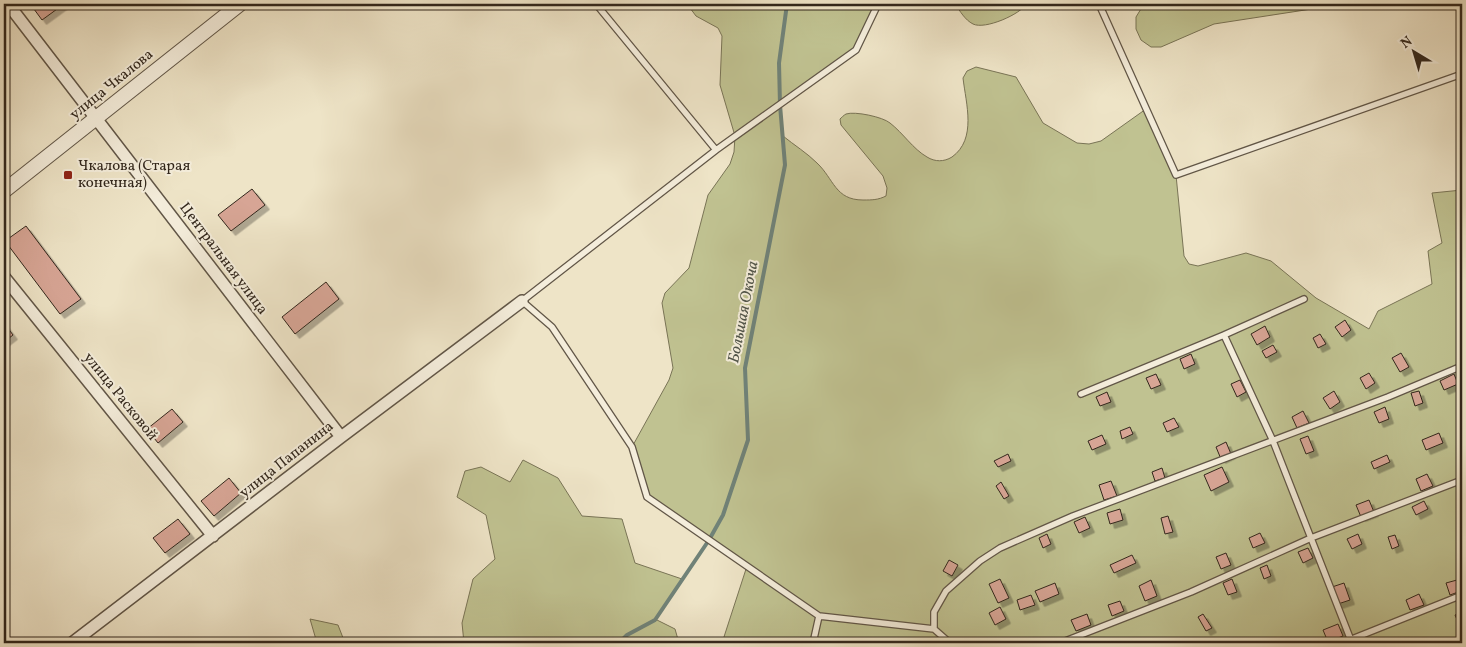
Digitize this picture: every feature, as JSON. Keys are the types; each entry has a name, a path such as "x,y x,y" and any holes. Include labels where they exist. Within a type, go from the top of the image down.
{"street":[{"name":"Центральная улица","path":"8,4 341,437"},
{"name":"улица Чкалова","path":"4,191 240,4"},
{"name":"улица Расковой","path":"4,277 213,536"},
{"name":"улица Папанина","path":"72,643 522,301"}],"lane":[{"path":"596,4 716,150"},
{"path":"878,4 856,50 716,150 522,301 552,328 632,447 647,497 819,616 934,629 950,643"},
{"path":"1099,4 1176,176 1462,74"},
{"path":"1081,394 1224,335 1304,299"},
{"path":"1224,335 1273,441 1351,642"},
{"path":"934,629 934,612 946,591 980,561 1000,548 1072,516 1388,397 1462,366"},
{"path":"1060,643 1191,592 1311,538 1462,480"},
{"path":"1342,643 1351,642 1462,595"},
{"path":"813,643 819,616"}],"green space":[{"path":"687,4 878,4 856,50 780,105 783,136 817,163 836,188 846,196 863,200 878,199 886,196 887,188 883,176 841,125 840,119 850,113 881,119 890,123 917,150 930,159 943,161 949,159 960,150 965,141 968,120 963,78 967,71 976,67 1016,77 1043,123 1077,143 1089,144 1101,141 1146,109 1176,175 1184,256 1189,264 1198,266 1246,253 1271,261 1316,298 1369,329 1378,311 1432,284 1428,251 1442,243 1432,193 1462,190 1462,643 722,643 747,566 647,497 632,447 669,380 673,368 662,303 665,293 689,268 708,195 730,164 734,152 735,136 720,85 722,36 718,28 696,16"},
{"path":"955,4 1026,4 1017,12 1002,20 979,25 973,24 968,20"},
{"path":"1144,4 1344,4 1214,24 1161,47 1151,47 1141,40 1136,29 1136,17"},
{"path":"523,460 558,478 582,516 622,519 635,563 682,579 655,619 675,629 679,643 464,643 462,623 473,579 495,559 486,515 457,497 465,471 481,467 510,482"},
{"path":"310,619 338,625 345,643 317,643"}],"building":[{"path":"32,4 64,4 42,20"},
{"path":"252,189 265,205 231,231 218,215"},
{"path":"26,226 81,299 60,314 5,241"},
{"path":"326,282 339,299 295,334 282,317"},
{"path":"1345,320 1351,330 1342,337 1335,327"},
{"path":"4,323 13,335 4,342"},
{"path":"1265,326 1270,337 1257,345 1251,334"},
{"path":"1320,334 1326,344 1318,348 1313,338"},
{"path":"1273,345 1277,352 1266,358 1262,351"},
{"path":"1401,353 1409,367 1400,372 1392,358"},
{"path":"1191,354 1195,364 1184,369 1180,359"},
{"path":"1369,373 1375,383 1366,389 1360,378"},
{"path":"1156,374 1161,385 1151,389 1146,378"},
{"path":"1454,374 1458,384 1444,390 1440,381"},
{"path":"1240,380 1246,392 1237,397 1231,384"},
{"path":"1334,391 1340,402 1330,409 1323,398"},
{"path":"1419,391 1423,403 1415,406 1411,393"},
{"path":"1107,392 1111,402 1100,406 1096,397"},
{"path":"1385,407 1389,419 1379,423 1374,412"},
{"path":"172,409 183,422 158,443 147,429"},
{"path":"1303,411 1309,423 1297,428 1292,417"},
{"path":"1174,418 1179,427 1167,432 1163,423"},
{"path":"1130,427 1133,434 1122,439 1120,431"},
{"path":"1439,433 1443,443 1426,450 1422,440"},
{"path":"1102,435 1106,444 1092,450 1088,441"},
{"path":"1308,436 1314,451 1306,454 1300,439"},
{"path":"1226,442 1231,454 1221,459 1216,447"},
{"path":"1008,454 1011,461 998,467 994,461"},
{"path":"1387,455 1390,462 1374,469 1371,462"},
{"path":"1222,467 1229,482 1211,491 1204,475"},
{"path":"1162,468 1165,478 1155,481 1152,472"},
{"path":"1427,474 1433,486 1421,491 1416,479"},
{"path":"229,478 241,493 214,516 201,501"},
{"path":"1111,481 1117,496 1104,500 1099,485"},
{"path":"1001,482 1009,496 1004,499 996,486"},
{"path":"1369,500 1374,512 1361,517 1356,505"},
{"path":"1424,501 1428,509 1416,515 1412,507"},
{"path":"1120,509 1123,520 1110,524 1107,513"},
{"path":"1168,516 1173,532 1165,534 1161,518"},
{"path":"1085,517 1090,528 1079,533 1074,522"},
{"path":"178,519 190,534 165,553 153,538"},
{"path":"1260,533 1265,543 1253,548 1249,538"},
{"path":"1047,534 1051,544 1043,548 1039,538"},
{"path":"1358,534 1362,544 1352,549 1347,539"},
{"path":"1395,535 1399,546 1392,549 1388,537"},
{"path":"1308,548 1313,558 1303,563 1298,552"},
{"path":"1226,553 1231,565 1221,569 1216,557"},
{"path":"1132,555 1136,563 1114,573 1110,565"},
{"path":"949,560 958,565 952,576 943,571"},
{"path":"1267,565 1271,576 1264,579 1260,568"},
{"path":"1000,579 1009,598 998,603 989,584"},
{"path":"1232,579 1237,592 1228,595 1223,583"},
{"path":"1151,580 1157,596 1145,601 1139,586"},
{"path":"1457,580 1461,591 1450,595 1446,583"},
{"path":"1055,583 1059,594 1040,602 1035,591"},
{"path":"1344,583 1350,600 1338,604 1332,587"},
{"path":"1419,594 1424,605 1410,610 1406,600"},
{"path":"1031,595 1035,605 1020,610 1017,600"},
{"path":"1120,601 1124,611 1112,616 1108,605"},
{"path":"1000,607 1006,619 995,625 989,613"},
{"path":"1462,612 1462,628 1461,629 1455,615"},
{"path":"1087,614 1091,625 1076,631 1071,620"},
{"path":"1203,614 1212,628 1206,631 1198,617"},
{"path":"1338,624 1343,636 1328,642 1323,630"}],"waterway":[{"name":"Большая Окоча","path":"619,643 627,635 655,620 709,540 723,515 748,440 745,368 785,165 779,63 787,4"}],"place":[{"name":"Чкалова (Старая конечная)","path":"68,175"}]}
